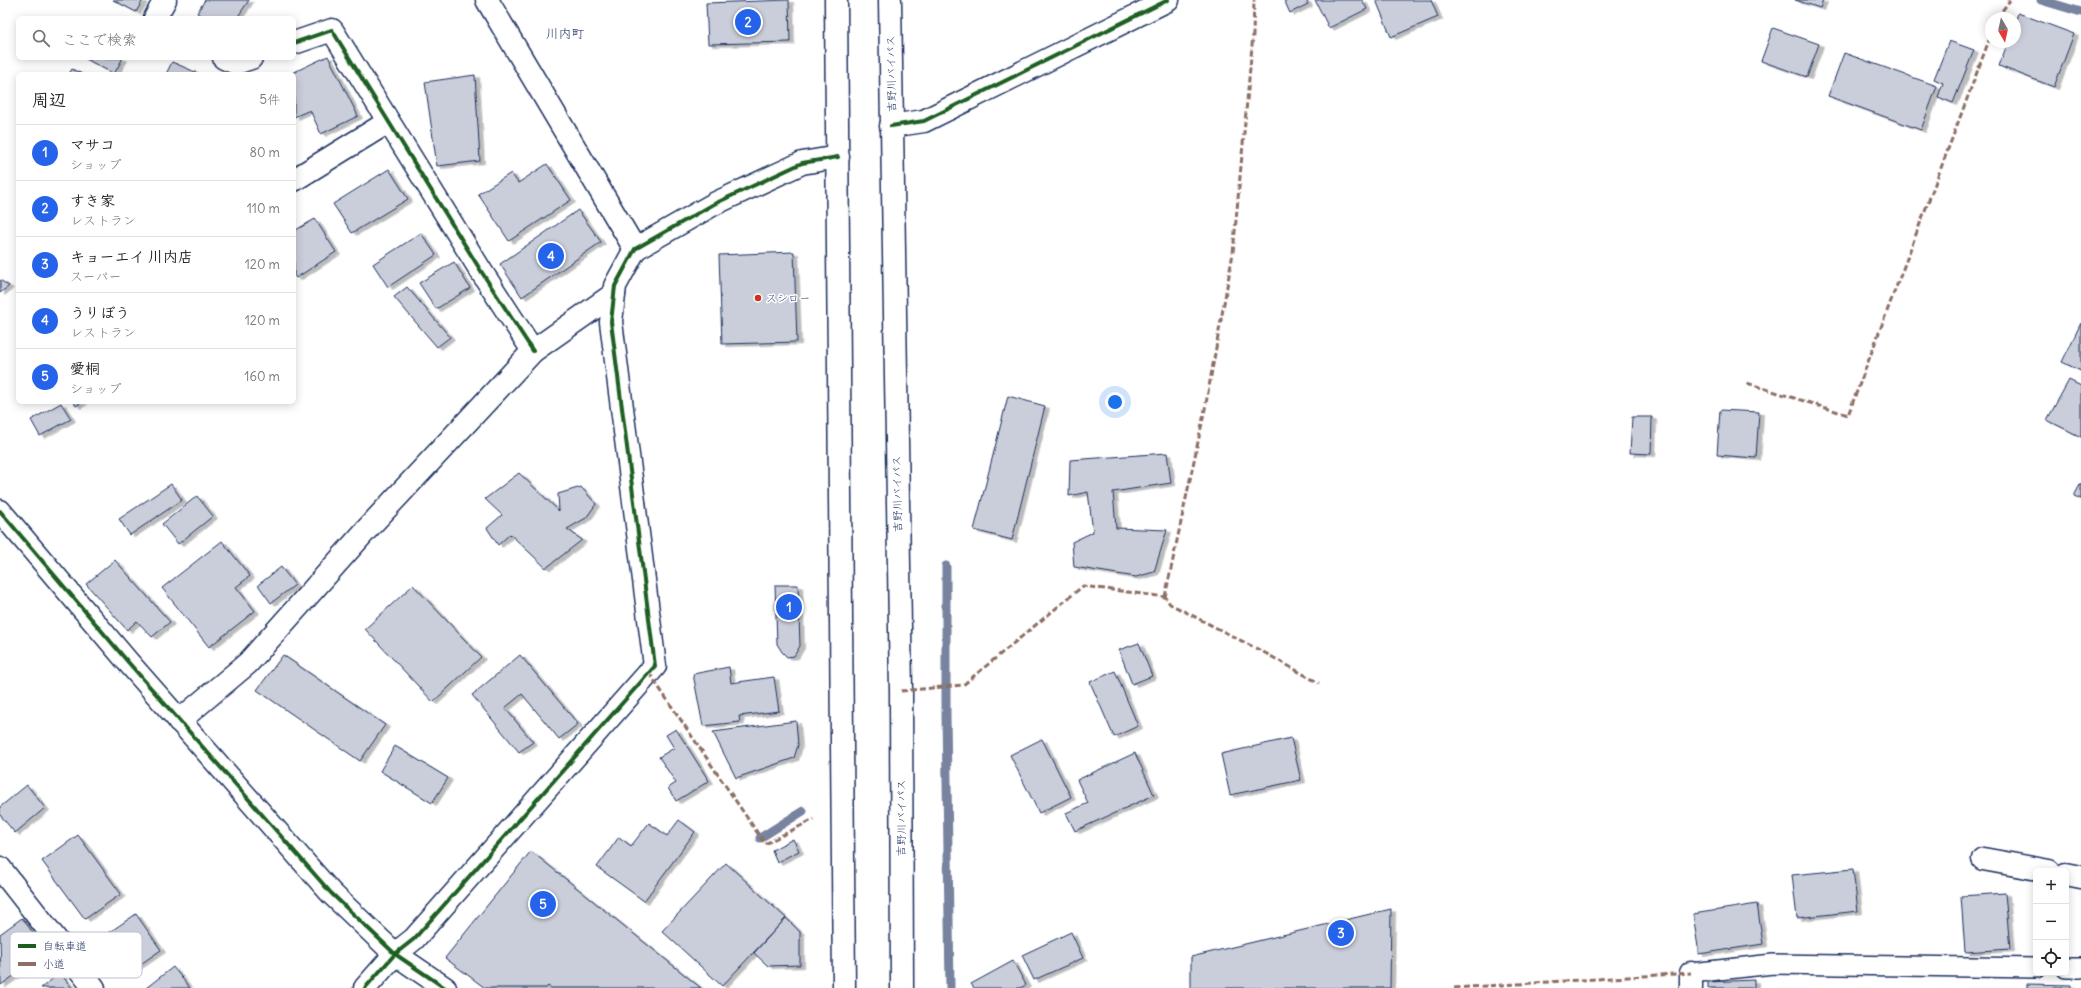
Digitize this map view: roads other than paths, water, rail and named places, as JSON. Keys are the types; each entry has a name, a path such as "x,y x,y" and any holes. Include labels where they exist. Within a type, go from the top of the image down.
{"main road":[{"path":"157,16 165,0"},
{"path":"487,0 635,249"},
{"path":"836,0 844,988"},
{"name":"吉野川バイパス","path":"890,0 901,699 902,988"},
{"path":"892,126 924,121 1168,0"},
{"path":"296,42 332,30 388,122 533,351"},
{"path":"229,60 236,63 245,60"},
{"path":"296,179 388,122"},
{"path":"365,988 395,954 414,938 655,666 611,322 615,286 635,249 714,204 802,163 838,157"},
{"path":"179,721 248,663 368,528 533,351 614,294"},
{"path":"0,511 179,721 331,892 395,954 445,988"},
{"path":"1983,859 2033,868"},
{"path":"0,868 50,932"},
{"path":"2069,875 2081,877"},
{"path":"86,978 94,988"}],"lane":[{"path":"1691,981 1773,964 2033,968"},
{"path":"2069,968 2081,968"}],"waterway":[{"path":"2041,0 2081,12"},
{"path":"946,566 946,714 950,988"},
{"path":"760,838 803,811"}],"place":[{"name":"すき家","path":"748,22"},
{"name":"うりぼう","path":"551,256"},
{"name":"スシロー","path":"758,298"},
{"name":"マサコ","path":"789,607"},
{"name":"愛桐","path":"543,904"},
{"name":"キョーエイ 川内店","path":"1341,933"}],"district":[{"name":"川内町","path":"565,33"}]}
